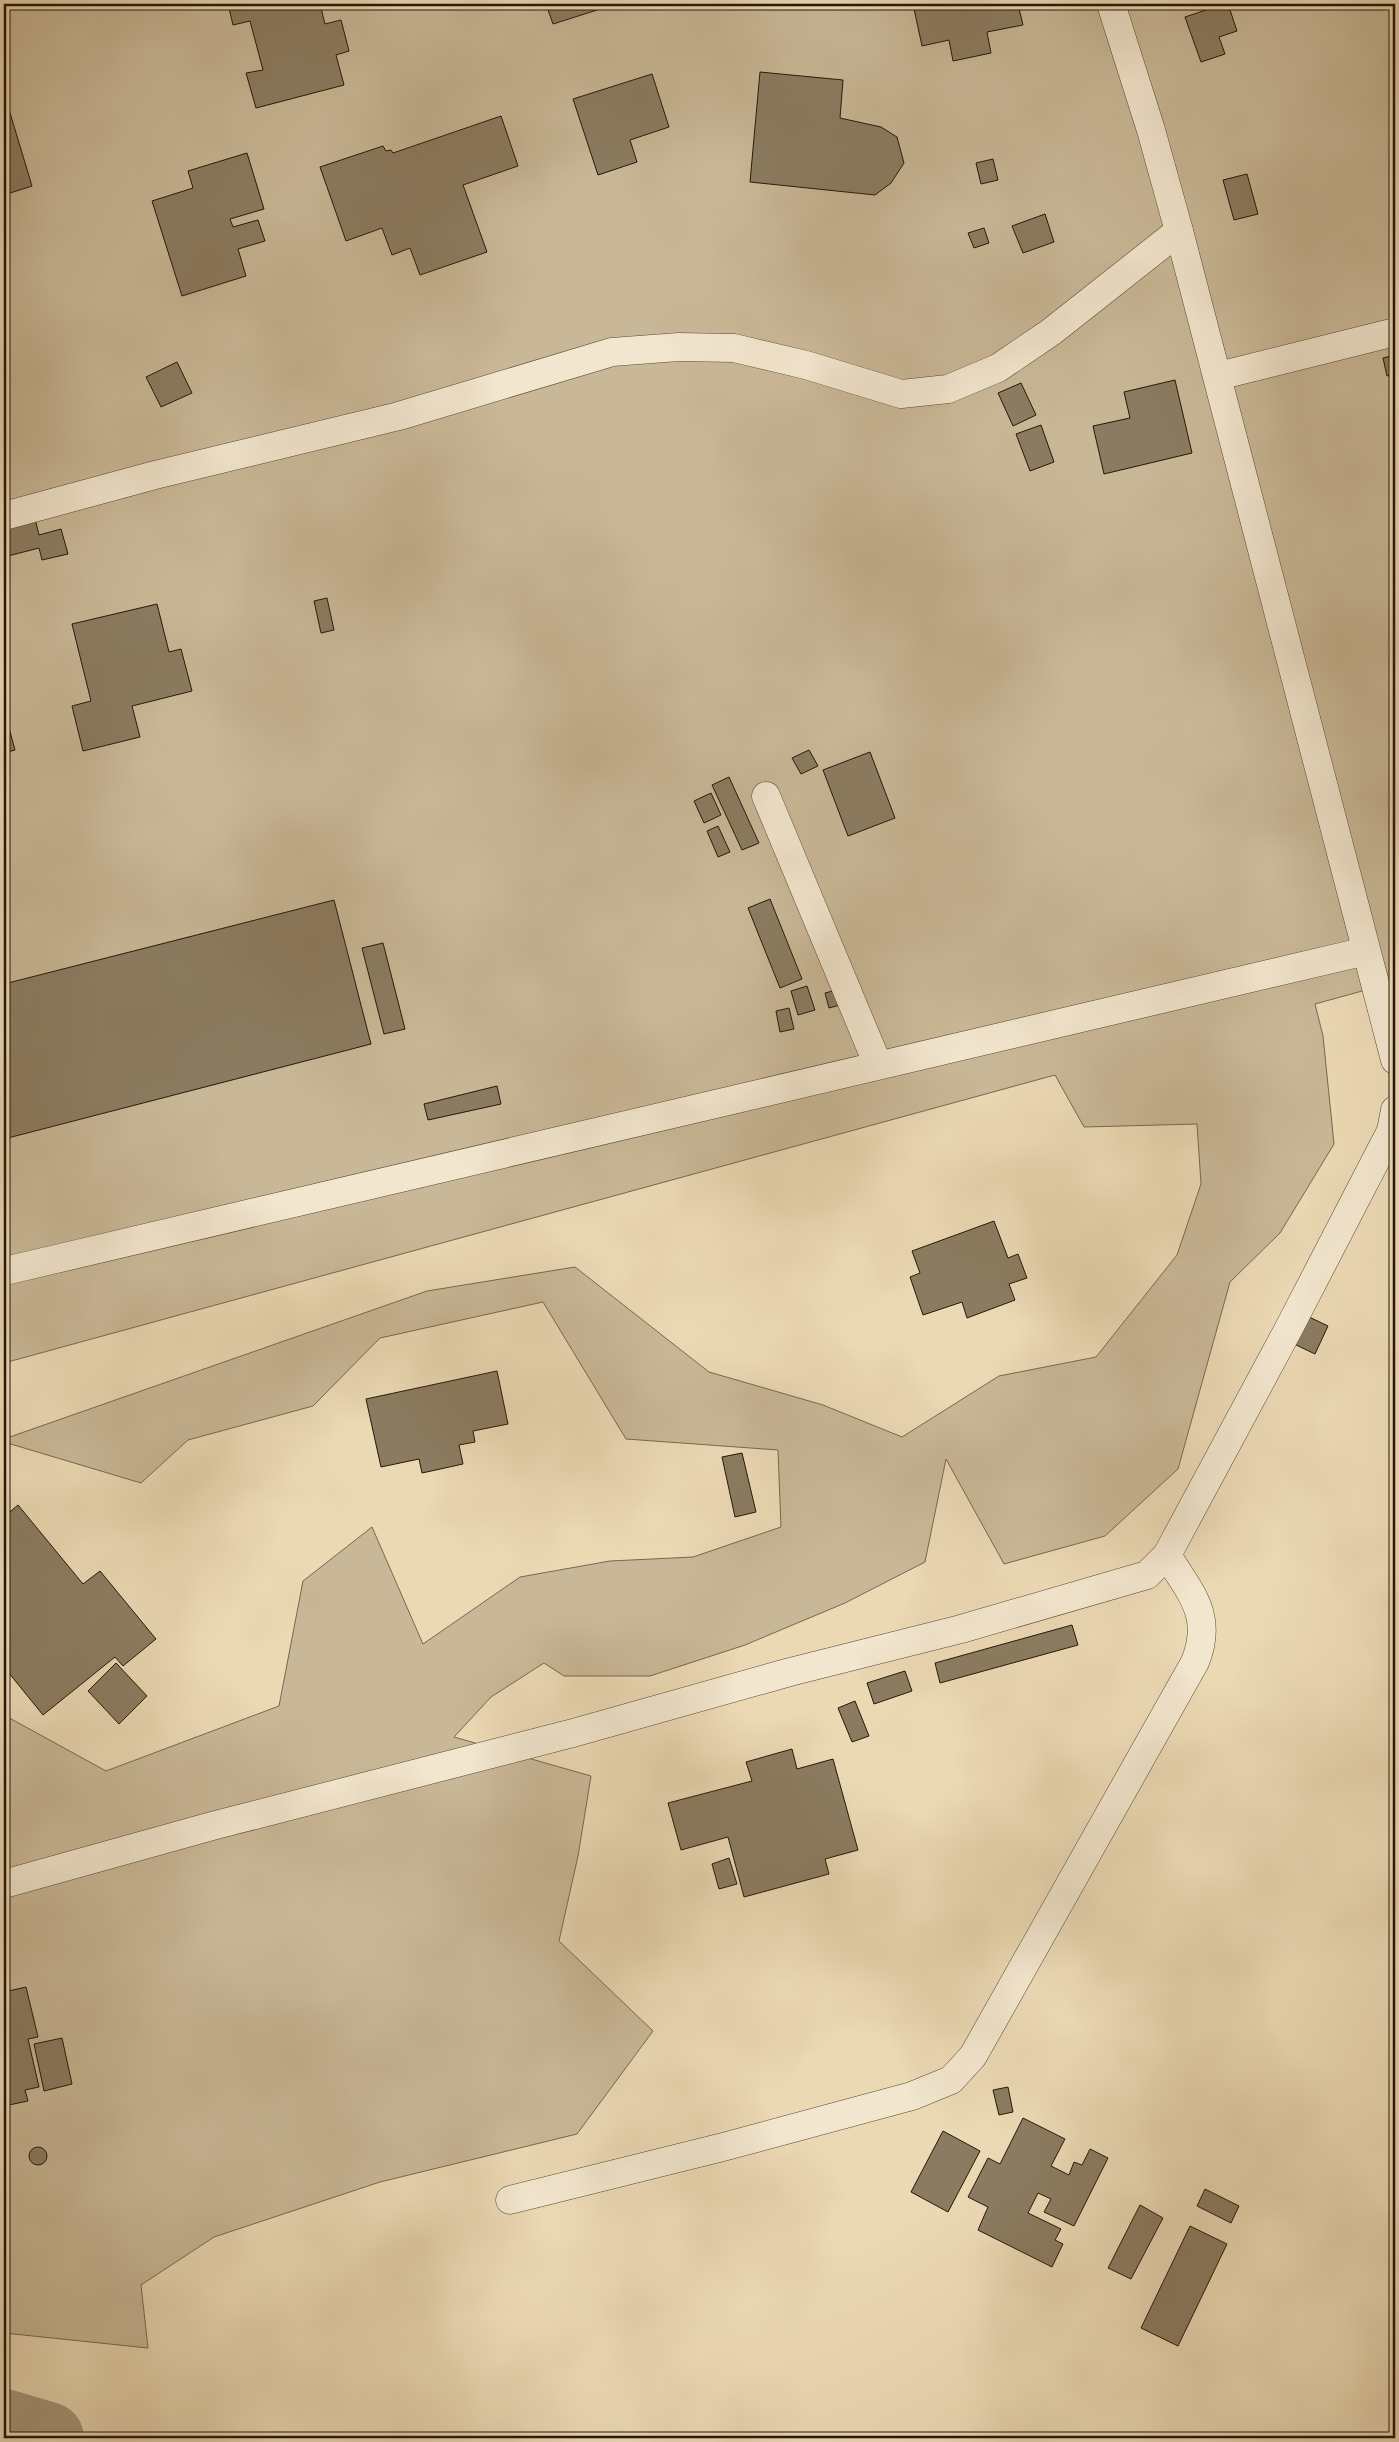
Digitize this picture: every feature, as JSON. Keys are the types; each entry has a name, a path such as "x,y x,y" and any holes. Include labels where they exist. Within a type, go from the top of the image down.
{"street":[{"path":"1111,4 1151,130 1179,231 1395,1058"},
{"path":"4,516 165,472 399,416 612,352 679,347 734,348 806,365 901,394 948,389 998,368 1051,332 1179,231"},
{"path":"1218,376 1395,332"},
{"path":"766,796 878,1065"},
{"path":"4,1271 1366,951"},
{"path":"4,1884 203,1829 573,1733 790,1672 1019,1613 1147,1576 1167,1555 1290,1328 1391,1131 1395,1110"},
{"path":"510,2200 723,2147 912,2096 951,2080 973,2056 1194,1662 1202,1644 1203,1627 1198,1606 1167,1555"}],"shaded area":[{"path":"4,4 1395,4 1395,982 1315,1004 1323,1036 1334,1144 1280,1233 1230,1282 1178,1469 1105,1536 1004,1564 946,1459 925,1562 845,1603 745,1645 650,1676 564,1676 544,1663 491,1697 454,1737 591,1776 578,1856 559,1941 653,2031 577,2134 380,2182 214,2237 141,2285 148,2348 4,2333 4,1715 106,1771 279,1706 303,1581 372,1527 423,1644 520,1577 610,1561 693,1557 781,1527 778,1450 626,1439 543,1302 380,1338 313,1406 188,1440 141,1483 4,1442 4,1439 427,1291 575,1267 709,1372 823,1405 902,1437 999,1376 1096,1357 1177,1255 1201,1184 1197,1124 1084,1127 1055,1075 4,1363"}],"building":[{"path":"228,4 320,4 325,24 341,20 349,51 336,55 344,85 256,108 246,73 263,70 250,21 233,25"},
{"path":"546,4 616,4 553,24"},
{"path":"913,4 1018,4 1023,25 987,32 991,53 953,61 949,40 922,46"},
{"path":"1228,4 1237,31 1219,37 1225,54 1201,62 1185,17"},
{"path":"760,72 843,80 840,118 881,127 897,137 904,163 891,183 875,195 750,182"},
{"path":"652,74 669,127 630,140 637,162 598,175 573,99"},
{"path":"4,93 32,186 4,195"},
{"path":"501,116 518,166 463,185 487,252 420,275 410,248 392,255 382,228 346,241 320,167 383,146 386,151 391,150 393,153"},
{"path":"247,153 264,209 230,219 233,227 258,220 265,241 238,249 246,276 182,296 152,201 193,188 188,171"},
{"path":"993,159 998,180 981,184 976,163"},
{"path":"1247,174 1258,214 1234,220 1223,180"},
{"path":"1045,214 1054,242 1023,253 1012,226"},
{"path":"984,228 989,243 974,248 968,233"},
{"path":"1395,355 1395,374 1387,376 1383,358"},
{"path":"177,362 192,393 161,407 146,377"},
{"path":"1175,380 1192,453 1104,474 1093,426 1130,418 1124,392"},
{"path":"1021,383 1036,415 1013,426 998,393"},
{"path":"1041,425 1054,462 1030,471 1016,434"},
{"path":"35,519 39,535 61,529 68,554 42,560 39,548 4,557 4,527"},
{"path":"1395,526 1395,558 1389,527"},
{"path":"327,598 334,630 321,633 314,601"},
{"path":"157,604 169,652 181,649 192,691 132,706 140,737 83,751 72,706 91,701 72,624"},
{"path":"4,710 15,750 4,753"},
{"path":"809,750 818,766 801,774 792,758"},
{"path":"870,752 895,818 848,836 823,770"},
{"path":"729,777 759,843 742,850 712,785"},
{"path":"711,793 721,815 704,823 694,801"},
{"path":"718,826 730,852 718,857 707,831"},
{"path":"770,899 802,979 780,988 748,908"},
{"path":"334,900 371,1044 4,1139 4,984"},
{"path":"383,943 405,1029 384,1034 362,948"},
{"path":"807,986 815,1010 798,1015 791,991"},
{"path":"840,989 844,1004 829,1008 825,993"},
{"path":"789,1008 794,1029 780,1032 776,1011"},
{"path":"497,1086 501,1104 428,1120 424,1104"},
{"path":"994,1221 1008,1258 1018,1254 1027,1278 1009,1284 1015,1300 967,1318 962,1302 923,1315 910,1277 920,1273 912,1251"},
{"path":"1305,1315 1328,1326 1315,1354 1292,1343"},
{"path":"497,1371 508,1424 473,1431 475,1442 459,1445 463,1464 422,1473 419,1459 381,1467 366,1399"},
{"path":"742,1453 756,1512 735,1517 722,1457"},
{"path":"18,1505 83,1584 100,1571 156,1639 123,1666 115,1657 43,1715 4,1667 4,1517"},
{"path":"1072,1625 1078,1645 940,1683 935,1663"},
{"path":"116,1663 147,1696 119,1724 88,1691"},
{"path":"905,1671 912,1691 874,1704 867,1683"},
{"path":"855,1701 869,1736 852,1742 838,1708"},
{"path":"792,1749 797,1769 833,1759 858,1850 825,1859 829,1874 744,1897 728,1837 681,1850 668,1803 752,1781 746,1762"},
{"path":"729,1858 737,1884 719,1889 712,1864"},
{"path":"26,1987 38,2037 28,2039 39,2087 25,2090 28,2101 4,2106 4,1992"},
{"path":"62,2038 72,2084 44,2091 34,2044"},
{"path":"1008,2087 1013,2112 999,2115 993,2090"},
{"path":"1023,2118 1065,2139 1051,2166 1069,2175 1074,2162 1082,2165 1090,2149 1108,2158 1074,2226 1044,2212 1051,2199 1038,2193 1028,2213 1061,2229 1055,2240 1063,2244 1052,2267 978,2230 988,2207 968,2197 988,2158 1000,2164"},
{"path":"943,2131 980,2151 948,2212 911,2192"},
{"path":"38,2147 44,2150 47,2156 44,2162 38,2165 32,2162 29,2156 32,2150"},
{"path":"1205,2189 1239,2206 1231,2223 1197,2206"},
{"path":"1140,2205 1163,2218 1131,2279 1108,2268"},
{"path":"1190,2226 1227,2244 1178,2346 1141,2328"}],"waterway":[{"path":"4,2425 48,2438"}]}
